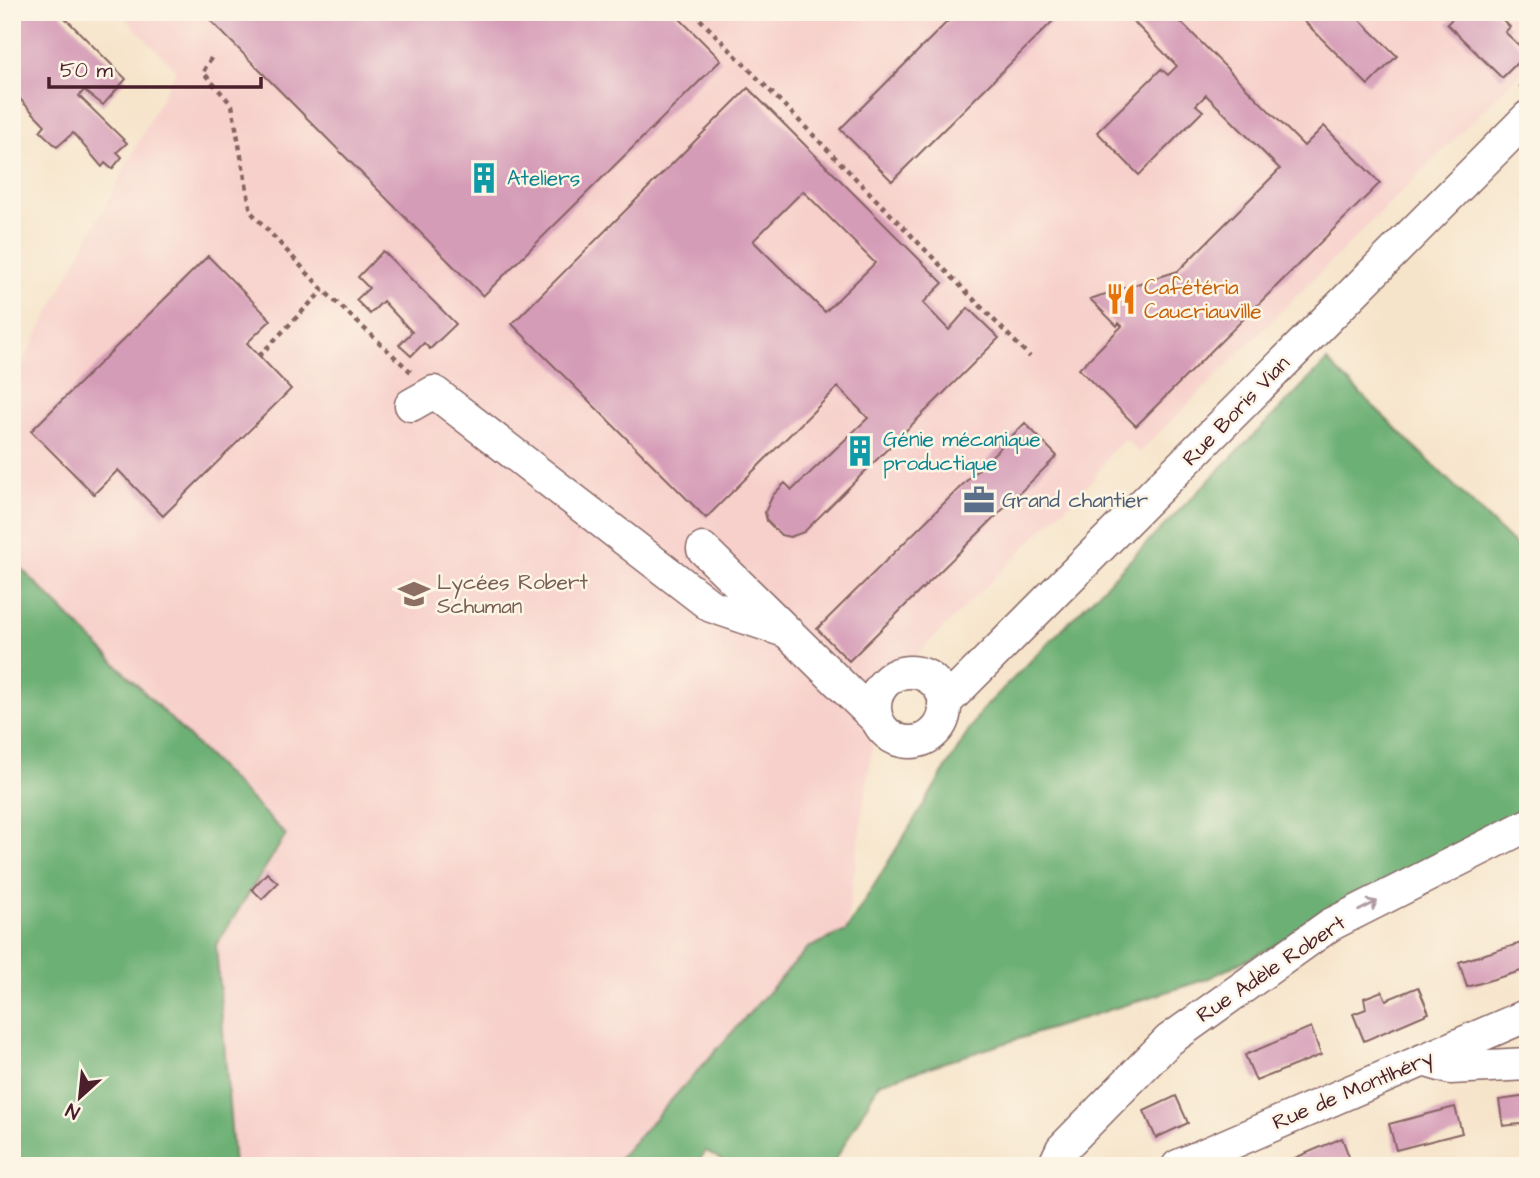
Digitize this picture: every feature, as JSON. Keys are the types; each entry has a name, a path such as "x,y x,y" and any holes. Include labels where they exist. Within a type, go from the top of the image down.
{"street":[{"name":"Rue Boris Vian","path":"944,704 1528,117"},
{"path":"416,393 434,392 712,606 785,631"},
{"path":"703,549 877,720 890,736 898,740 918,741 927,738 941,723 944,704 941,692 925,676 901,674 882,686 876,697 877,720"},
{"name":"Rue Adèle Robert","path":"1054,1166 1062,1149 1169,1040 1330,925 1528,825"},
{"name":"Rue de Montlhéry","path":"1178,1166 1528,1015"},
{"path":"1423,1060 1450,1068 1528,1064"}],"path":[{"path":"693,12 1030,357"},
{"path":"211,58 203,72 232,105 251,212 416,393"},
{"path":"259,356 323,290"}],"shaded area":[{"name":"Lycées Robert Schuman","path":"119,12 1528,12 1528,66 1139,453 1125,439 1111,452 1092,481 880,691 846,931 808,948 612,1166 234,1166 216,945 285,835 12,559 12,383 176,70"}],"green space":[{"path":"1327,361 1528,558 1528,822 1207,979 879,1083 832,1166 732,1166 706,1151 695,1166 612,1166 808,948 846,931 981,711"},
{"path":"12,559 286,835 216,945 234,1166 12,1166"}],"building":[{"path":"12,12 59,12 126,79 103,105 84,90 79,96 127,143 117,152 122,157 112,169 105,163 102,167 73,133 57,147 40,131 45,125 12,91"},
{"name":"Ateliers","path":"202,12 673,12 721,60 483,296"},
{"path":"957,12 1062,12 892,181 840,129"},
{"path":"1124,12 1171,12 1304,146 1324,126 1380,183 1136,426 1079,369 1122,326 1119,323 1117,326 1090,299 1178,271 1280,169 1206,95 1196,105 1203,111 1139,175 1097,132 1161,69 1168,75 1177,66"},
{"path":"1295,12 1352,12 1397,56 1368,85"},
{"path":"1447,12 1495,12 1510,27 1505,32 1527,53 1502,78 1447,24 1453,18"},
{"path":"748,88 943,283 923,303 949,330 968,308 999,338 804,532 790,537 781,535 767,521 765,512 773,495 785,483 792,490 868,418 838,387 706,518 512,324","holes":["803,191 875,263 825,312 753,241"]},
{"path":"383,251 456,324 430,349 424,343 411,356 399,345 412,332 383,301 370,314 356,300 369,288 358,277"},
{"path":"208,256 271,320 247,343 291,389 163,516 118,470 94,494 31,431"},
{"path":"1025,423 1057,456 849,661 817,629"},
{"path":"267,873 278,883 262,899 252,889"},
{"path":"1528,941 1528,969 1467,987 1459,962"},
{"path":"1418,987 1429,1013 1364,1041 1353,1014 1366,1009 1364,998 1382,991 1386,1000"},
{"path":"1311,1027 1321,1055 1256,1081 1245,1055"},
{"path":"1176,1096 1188,1123 1156,1138 1144,1111"},
{"path":"1528,1096 1528,1123 1503,1126 1499,1100"},
{"path":"1455,1107 1462,1133 1396,1150 1389,1124"},
{"path":"1342,1138 1351,1162 1342,1166 1276,1166"}],"place":[{"name":"Ateliers","path":"484,178"},
{"name":"Cafétéria Caucriauville","path":"1121,299"},
{"name":"Génie mécanique productique","path":"860,451"},
{"name":"Grand chantier","path":"979,500"},
{"name":"Lycées Robert Schuman","path":"414,594"}]}
